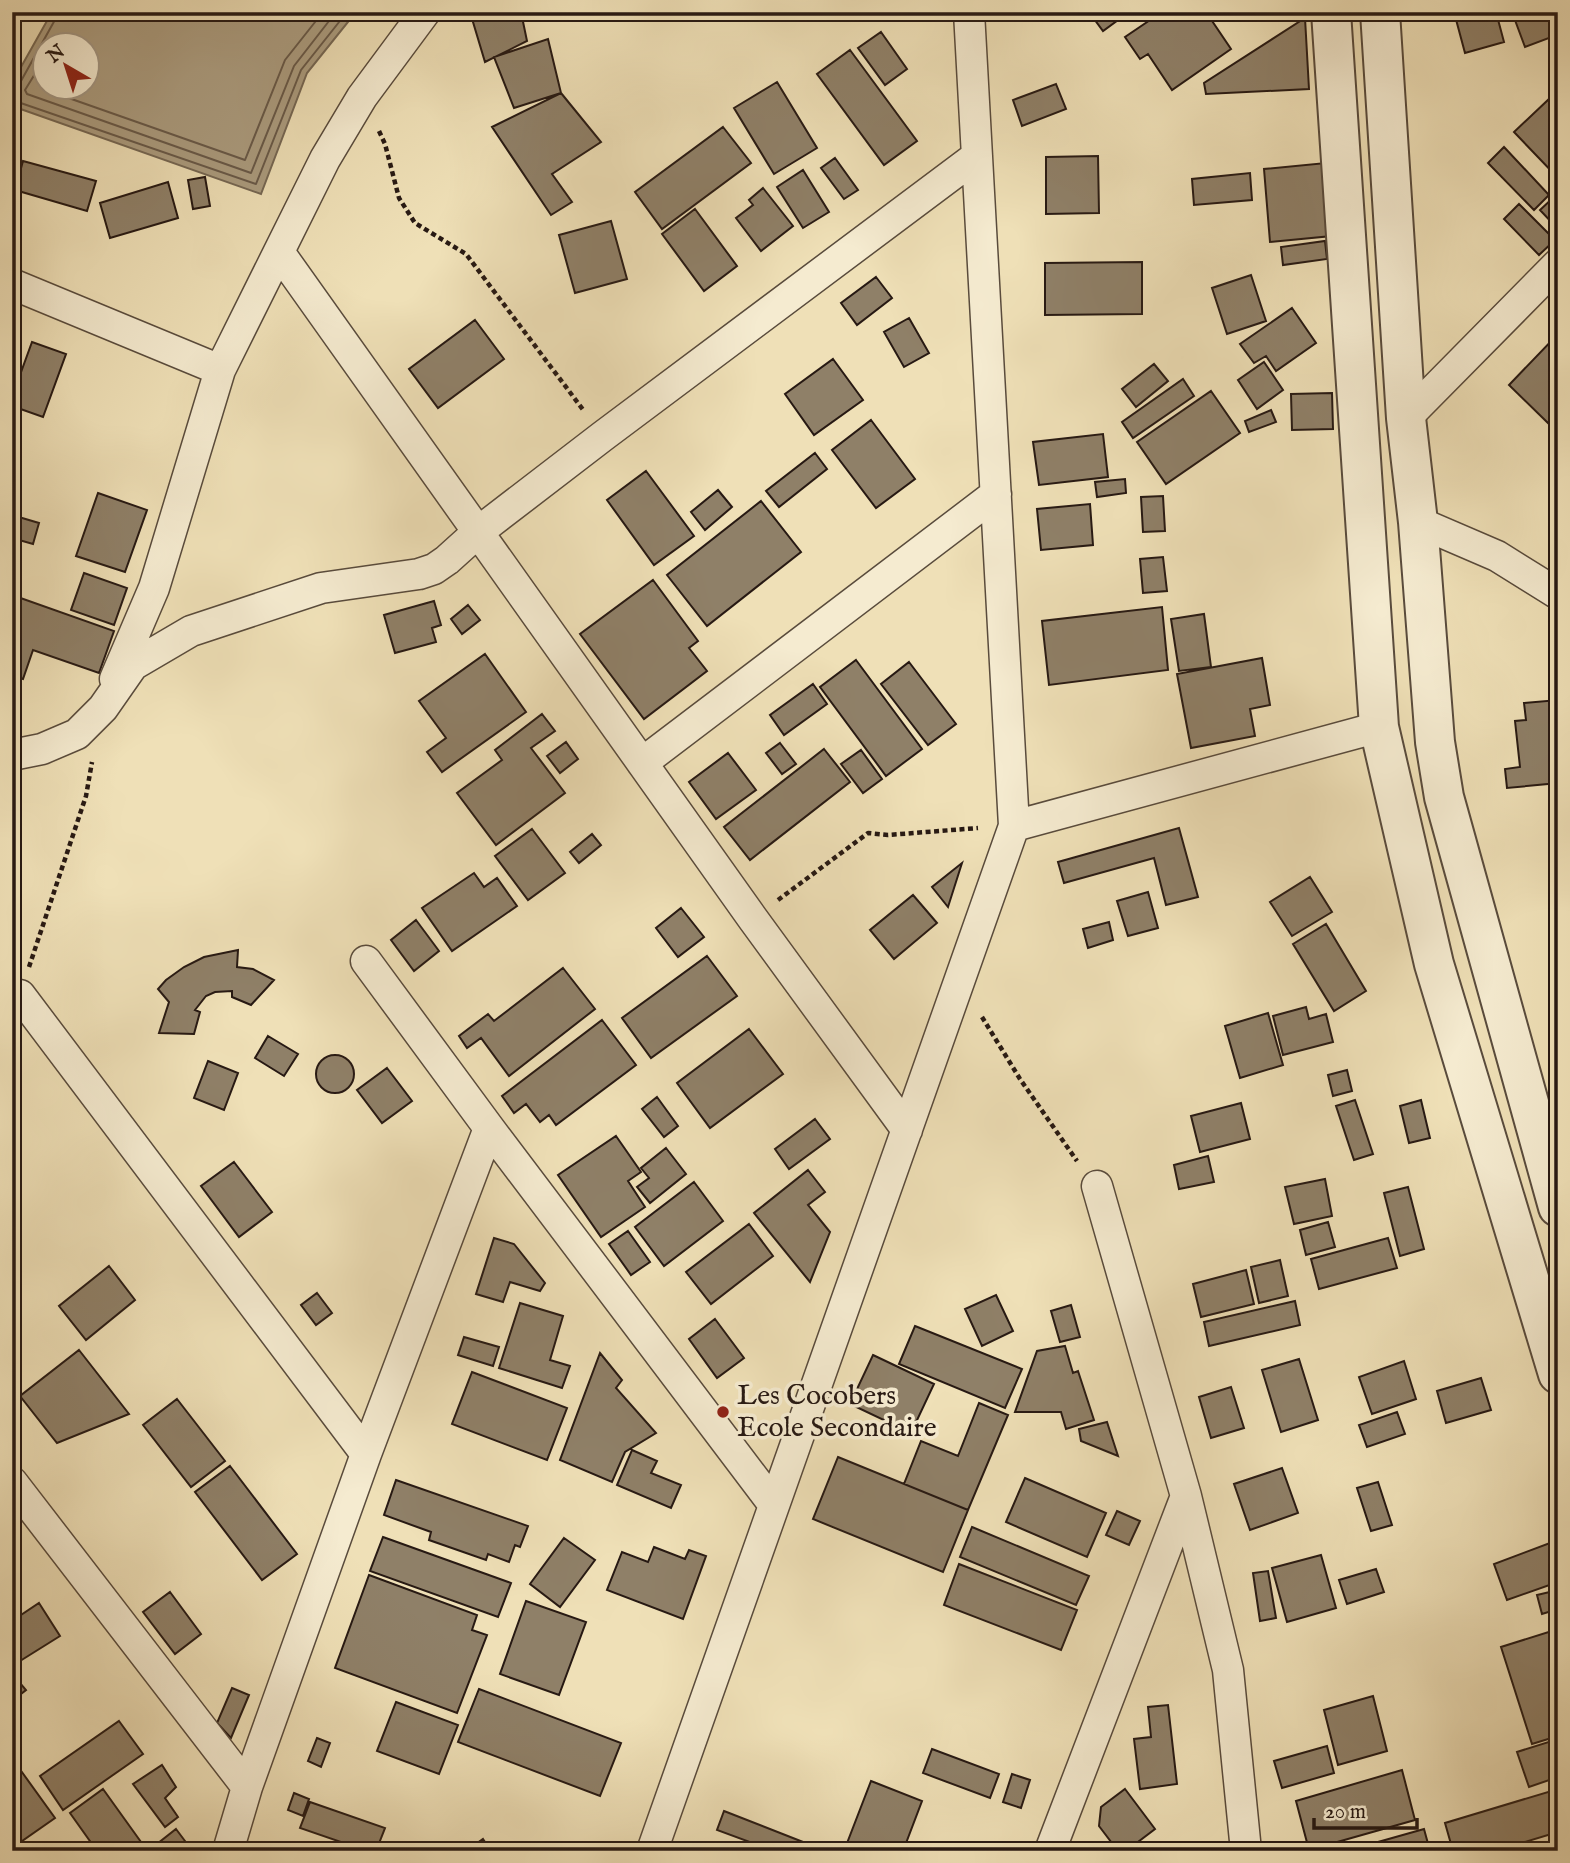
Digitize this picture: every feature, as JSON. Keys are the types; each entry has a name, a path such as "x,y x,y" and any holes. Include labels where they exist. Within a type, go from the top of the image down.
{"street":[{"path":"103,708 154,588 220,370 325,159 362,97 425,12"},
{"path":"652,1851 1014,826 969,12"},
{"path":"1331,12 1379,727 1434,964 1558,1374"},
{"path":"1380,12 1406,418 1418,522 1434,742 1444,797 1558,1207"},
{"path":"12,755 42,749 77,734 103,708 132,665 191,631 321,588 419,574 435,569 478,532 603,436 977,156"},
{"path":"279,252 752,919 907,1130"},
{"path":"1406,418 1558,264"},
{"path":"12,284 220,370"},
{"path":"642,763 996,494"},
{"path":"1418,522 1497,556 1558,594"},
{"path":"1014,826 1379,727"},
{"path":"366,961 774,1505"},
{"path":"16,1005 366,1454"},
{"path":"228,1851 247,1787 366,1454 489,1128"},
{"path":"1097,1186 1186,1496 1228,1670 1246,1851"},
{"path":"12,1482 247,1787"},
{"path":"1050,1851 1186,1496"}],"path":[{"path":"362,97 385,144 399,198 415,223 466,254 603,436"},
{"path":"16,1005 86,796 103,708"},
{"path":"752,919 868,833 888,835 1014,826"},
{"path":"959,980 1060,1140 1097,1186"}],"water":[{"path":"52,12 356,12 307,73 261,194 12,106 12,83 32,48 32,102 102,102 102,32 41,32"}],"building":[{"path":"470,12 521,12 527,41 485,62"},
{"path":"1089,12 1129,12 1103,31"},
{"path":"1162,12 1206,12 1231,49 1172,90 1148,54 1140,59 1125,37"},
{"path":"1454,12 1496,12 1504,42 1465,53"},
{"path":"1512,12 1549,12 1557,35 1525,47"},
{"path":"1305,18 1309,89 1206,94 1204,83"},
{"path":"881,32 907,69 885,85 858,48"},
{"path":"548,39 561,93 514,108 494,57"},
{"path":"850,50 917,141 884,165 817,74"},
{"path":"777,82 817,148 774,174 734,108"},
{"path":"1056,84 1066,109 1022,126 1013,100"},
{"path":"561,93 601,142 552,174 572,202 551,215 492,127"},
{"path":"1549,99 1558,108 1558,178 1514,132"},
{"path":"723,127 751,163 662,229 635,192"},
{"path":"1504,147 1549,195 1534,210 1488,163"},
{"path":"1098,156 1099,213 1046,214 1046,157"},
{"path":"835,158 858,190 844,199 821,168"},
{"path":"23,161 96,181 87,211 15,190"},
{"path":"1336,162 1342,235 1270,242 1264,169"},
{"path":"803,170 829,212 803,228 777,187"},
{"path":"1250,173 1252,200 1194,205 1192,179"},
{"path":"205,177 210,206 193,209 188,180"},
{"path":"168,182 178,218 110,238 100,203"},
{"path":"763,188 793,226 761,251 736,218 753,205 749,200"},
{"path":"1554,197 1558,201 1558,222 1554,225 1540,210"},
{"path":"1519,204 1555,240 1539,255 1504,219"},
{"path":"695,209 737,266 704,291 662,234"},
{"path":"611,221 627,279 575,293 559,235"},
{"path":"1325,241 1327,259 1283,265 1281,247"},
{"path":"1142,262 1142,314 1045,315 1045,263"},
{"path":"1251,275 1266,321 1227,334 1212,288"},
{"path":"876,277 892,298 857,325 841,303"},
{"path":"1292,308 1316,343 1276,371 1266,356 1254,363 1240,344"},
{"path":"909,318 929,353 904,367 884,332"},
{"path":"475,320 504,359 438,408 409,369"},
{"path":"1558,334 1558,413 1548,423 1509,385"},
{"path":"32,342 66,354 43,417 12,406 12,397"},
{"path":"833,359 863,400 814,435 785,394"},
{"path":"1264,362 1283,390 1257,409 1238,380"},
{"path":"1154,364 1168,381 1136,407 1122,389"},
{"path":"1183,379 1194,396 1133,438 1122,422"},
{"path":"1211,391 1240,433 1166,484 1137,442"},
{"path":"1332,393 1333,429 1292,430 1291,394"},
{"path":"1271,410 1276,422 1249,432 1245,421"},
{"path":"12,415 20,418 12,439"},
{"path":"871,420 915,479 876,508 832,450"},
{"path":"1103,434 1108,477 1039,485 1033,442"},
{"path":"815,453 827,469 779,507 766,491"},
{"path":"646,471 694,536 654,565 607,500"},
{"path":"1125,479 1126,493 1097,497 1095,482"},
{"path":"718,490 732,507 705,530 691,512"},
{"path":"98,493 147,510 125,572 76,556"},
{"path":"1163,496 1165,531 1143,532 1141,497"},
{"path":"761,501 801,552 707,626 667,575"},
{"path":"1090,504 1093,545 1041,550 1037,509"},
{"path":"12,515 39,523 33,544 12,538"},
{"path":"1163,557 1167,591 1143,593 1140,559"},
{"path":"84,573 127,588 114,625 71,610"},
{"path":"653,580 698,641 689,648 707,671 644,719 580,634"},
{"path":"12,595 114,631 99,673 33,650 23,679 12,676"},
{"path":"434,601 441,625 432,628 436,642 395,653 384,615"},
{"path":"468,605 480,620 462,634 451,619"},
{"path":"1162,607 1168,670 1049,685 1042,621"},
{"path":"1204,614 1211,667 1179,671 1171,619"},
{"path":"485,654 526,712 442,772 427,752 446,738 419,701"},
{"path":"1262,658 1270,705 1250,709 1255,736 1191,748 1177,674"},
{"path":"856,660 922,749 886,776 820,687"},
{"path":"909,662 956,724 928,745 881,684"},
{"path":"813,684 827,704 784,735 770,715"},
{"path":"1558,700 1558,783 1507,788 1505,769 1520,767 1515,721 1526,720 1524,703"},
{"path":"542,714 555,731 531,748 565,793 496,845 457,793 502,760 495,750"},
{"path":"566,742 578,759 560,773 547,756"},
{"path":"780,743 796,764 782,774 766,753"},
{"path":"824,749 850,782 750,860 724,827"},
{"path":"861,750 882,779 863,793 841,764"},
{"path":"728,753 756,790 716,819 689,782"},
{"path":"1179,828 1198,897 1166,905 1154,858 1064,883 1058,862"},
{"path":"532,829 565,873 528,900 495,856"},
{"path":"592,834 601,845 579,863 570,852"},
{"path":"962,863 948,907 932,887"},
{"path":"474,873 484,887 497,878 517,906 452,951 422,908"},
{"path":"1310,877 1332,912 1292,936 1270,902"},
{"path":"1148,892 1158,928 1128,936 1117,901"},
{"path":"913,895 937,923 894,959 870,930"},
{"path":"681,908 704,937 678,957 656,928"},
{"path":"416,920 439,951 414,971 391,940"},
{"path":"1109,922 1113,940 1088,948 1083,929"},
{"path":"1326,924 1366,991 1334,1011 1293,944"},
{"path":"238,950 237,967 253,969 274,980 251,1005 232,997 232,991 215,992 206,996 195,1010 200,1012 194,1034 159,1033 169,1002 158,989 166,980 204,957"},
{"path":"707,956 737,996 651,1058 622,1018"},
{"path":"563,968 595,1009 509,1076 481,1038 467,1048 459,1036 488,1014 494,1021"},
{"path":"1306,1007 1309,1019 1326,1014 1333,1042 1283,1055 1273,1016"},
{"path":"1268,1013 1283,1065 1240,1078 1225,1026"},
{"path":"602,1020 636,1065 556,1125 549,1115 540,1122 526,1104 514,1113 502,1096"},
{"path":"749,1029 783,1074 710,1128 677,1083"},
{"path":"268,1036 298,1054 284,1076 255,1058"},
{"path":"335,1055 348,1061 354,1074 348,1087 335,1093 322,1087 316,1074 322,1061"},
{"path":"208,1061 238,1073 224,1110 194,1098"},
{"path":"387,1068 412,1101 382,1123 357,1090"},
{"path":"1347,1070 1352,1091 1333,1096 1328,1075"},
{"path":"657,1097 678,1126 664,1137 642,1109"},
{"path":"1355,1100 1373,1154 1354,1160 1336,1106"},
{"path":"1421,1100 1430,1138 1409,1143 1400,1106"},
{"path":"1241,1103 1250,1139 1200,1152 1191,1116"},
{"path":"815,1119 830,1139 789,1169 775,1149"},
{"path":"616,1136 641,1172 628,1181 645,1207 601,1237 558,1175"},
{"path":"666,1148 686,1174 650,1203 637,1187 649,1178 641,1168"},
{"path":"1208,1156 1214,1182 1179,1189 1174,1165"},
{"path":"234,1162 272,1212 239,1237 201,1186"},
{"path":"808,1170 825,1192 808,1205 830,1232 810,1282 754,1213"},
{"path":"1325,1179 1332,1216 1294,1224 1285,1187"},
{"path":"694,1182 723,1221 664,1266 635,1227"},
{"path":"1408,1187 1424,1249 1400,1256 1384,1193"},
{"path":"1328,1222 1335,1247 1306,1255 1300,1230"},
{"path":"749,1224 773,1256 711,1304 686,1272"},
{"path":"628,1231 650,1262 631,1275 609,1244"},
{"path":"494,1238 514,1244 545,1283 540,1291 510,1282 503,1302 476,1294"},
{"path":"1388,1238 1397,1268 1319,1289 1311,1259"},
{"path":"1280,1260 1288,1296 1259,1303 1251,1267"},
{"path":"109,1266 135,1300 86,1340 59,1306"},
{"path":"1246,1270 1254,1304 1201,1317 1193,1284"},
{"path":"317,1293 332,1313 316,1325 301,1305"},
{"path":"996,1295 1013,1331 982,1346 965,1309"},
{"path":"1295,1301 1300,1325 1209,1346 1204,1322"},
{"path":"520,1303 563,1316 550,1360 570,1366 562,1388 499,1368"},
{"path":"1071,1305 1080,1337 1060,1342 1051,1311"},
{"path":"715,1319 744,1358 717,1378 689,1339"},
{"path":"915,1326 1022,1369 1005,1408 899,1364"},
{"path":"464,1337 499,1347 493,1366 458,1355"},
{"path":"1065,1346 1073,1373 1078,1371 1094,1420 1066,1429 1061,1412 1015,1412 1037,1351"},
{"path":"79,1350 129,1414 57,1443 20,1396"},
{"path":"600,1353 622,1380 616,1388 656,1433 625,1452 612,1482 560,1460"},
{"path":"873,1355 934,1384 911,1433 850,1404"},
{"path":"1299,1359 1318,1420 1281,1432 1262,1370"},
{"path":"1404,1361 1416,1399 1372,1414 1359,1377"},
{"path":"472,1372 567,1408 547,1460 452,1424"},
{"path":"1481,1378 1491,1410 1446,1423 1437,1391"},
{"path":"1231,1387 1244,1428 1211,1438 1199,1397"},
{"path":"177,1399 225,1461 191,1487 143,1425"},
{"path":"979,1403 1008,1415 968,1510 904,1484 921,1441 958,1456"},
{"path":"1397,1412 1405,1434 1367,1447 1359,1425"},
{"path":"1107,1422 1118,1456 1081,1441 1079,1429"},
{"path":"632,1450 657,1461 651,1473 681,1485 671,1508 617,1485"},
{"path":"838,1457 968,1510 943,1572 813,1519"},
{"path":"230,1466 297,1554 262,1580 195,1492"},
{"path":"1282,1468 1298,1513 1250,1530 1234,1484"},
{"path":"1025,1478 1106,1513 1087,1557 1006,1522"},
{"path":"396,1480 528,1526 520,1547 515,1545 509,1562 488,1554 486,1560 429,1540 431,1532 384,1515"},
{"path":"1378,1482 1392,1525 1371,1531 1357,1488"},
{"path":"1117,1511 1140,1521 1129,1545 1106,1535"},
{"path":"972,1527 1089,1576 1076,1605 960,1557"},
{"path":"383,1537 511,1583 498,1617 370,1571"},
{"path":"564,1538 595,1560 560,1607 530,1584"},
{"path":"1558,1540 1558,1582 1507,1600 1494,1564"},
{"path":"654,1547 685,1559 689,1550 706,1556 683,1619 607,1590 622,1552 648,1562"},
{"path":"1321,1555 1336,1608 1287,1622 1272,1568"},
{"path":"959,1564 1077,1610 1061,1650 944,1605"},
{"path":"1376,1569 1384,1592 1347,1604 1339,1580"},
{"path":"1268,1571 1276,1618 1260,1621 1253,1573"},
{"path":"369,1575 477,1615 472,1630 487,1635 457,1713 335,1668"},
{"path":"1558,1590 1558,1609 1542,1614 1537,1595"},
{"path":"170,1592 201,1634 175,1654 143,1612"},
{"path":"526,1601 586,1622 559,1695 500,1674"},
{"path":"39,1603 60,1636 12,1666 12,1621"},
{"path":"1555,1630 1558,1640 1558,1736 1532,1744 1501,1647"},
{"path":"12,1677 26,1690 12,1701"},
{"path":"232,1688 249,1695 231,1738 217,1723"},
{"path":"479,1689 621,1743 600,1796 458,1742"},
{"path":"1373,1696 1387,1751 1338,1765 1324,1710"},
{"path":"396,1702 458,1725 439,1774 377,1751"},
{"path":"1168,1705 1177,1784 1140,1789 1134,1739 1151,1737 1148,1707"},
{"path":"119,1721 143,1754 63,1810 40,1776"},
{"path":"317,1738 330,1743 321,1767 308,1761"},
{"path":"1558,1739 1558,1777 1529,1787 1517,1752"},
{"path":"1327,1746 1334,1773 1282,1788 1274,1761"},
{"path":"932,1749 999,1774 990,1798 923,1773"},
{"path":"162,1765 176,1787 165,1798 178,1817 165,1827 133,1784"},
{"path":"19,1768 55,1818 12,1848 12,1773"},
{"path":"1402,1770 1415,1820 1309,1850 1296,1801"},
{"path":"1012,1774 1030,1780 1021,1808 1003,1802"},
{"path":"871,1781 922,1801 903,1851 844,1851"},
{"path":"103,1789 141,1842 129,1851 97,1851 70,1813"},
{"path":"1125,1789 1155,1829 1126,1851 1118,1851 1099,1826 1101,1807"},
{"path":"1558,1789 1558,1832 1495,1851 1453,1851 1445,1823"},
{"path":"294,1793 309,1799 303,1816 288,1810"},
{"path":"310,1802 385,1828 376,1851 367,1851 300,1828"},
{"path":"724,1811 826,1851 755,1851 758,1845 717,1830"},
{"path":"176,1829 188,1845 181,1851 148,1851"},
{"path":"1424,1829 1430,1851 1346,1851"},
{"path":"483,1839 491,1851 466,1851"}],"place":[{"name":"Les Cocobers Ecole Secondaire","path":"723,1412"}]}
